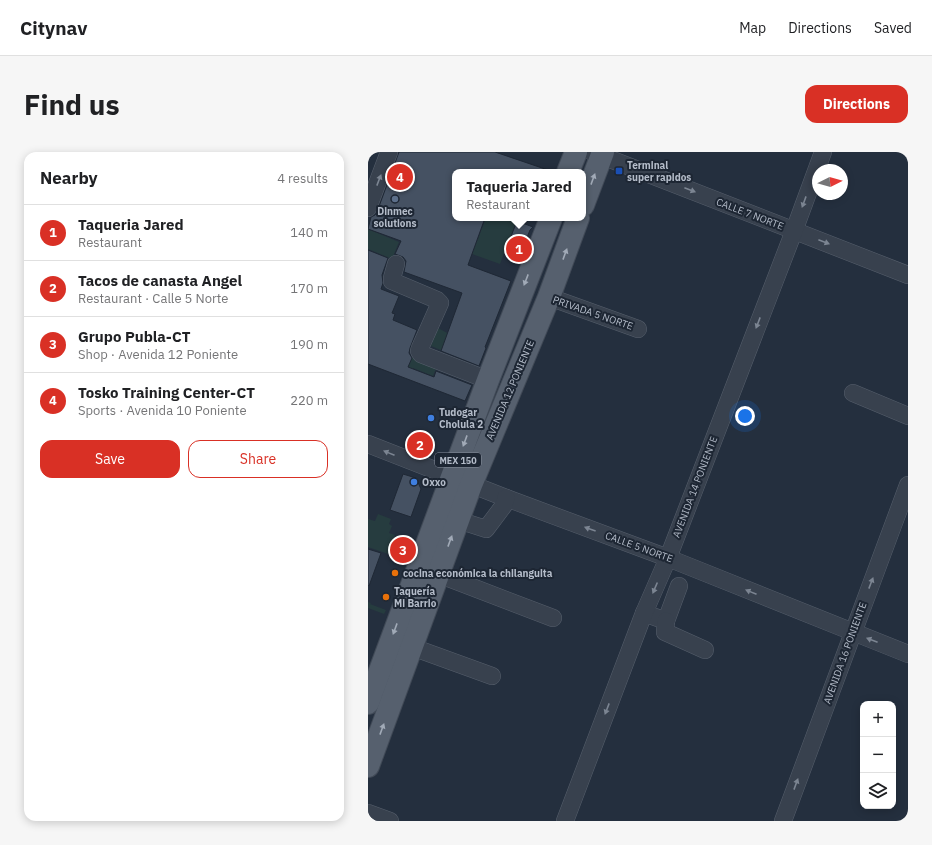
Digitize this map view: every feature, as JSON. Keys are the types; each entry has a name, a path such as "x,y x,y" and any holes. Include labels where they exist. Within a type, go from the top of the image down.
{"main road":[{"path":"569,169 576,152"},
{"path":"586,195 599,153"},
{"name":"AVENIDA 12 PONIENTE","path":"368,766 458,520 461,481 488,380 550,221"},
{"name":"AVENIDA 12 PONIENTE","path":"368,703 461,481 549,297 577,221"}],"street":[{"path":"368,208 389,152"},
{"name":"AVENIDA 14 PONIENTE","path":"565,821 644,613 668,558 823,152"},
{"name":"CALLE 7 NORTE","path":"599,153 908,275"},
{"path":"396,264 392,281 437,300 440,303 420,348 421,354 488,380"},
{"name":"PRIVADA 5 NORTE","path":"549,297 638,328"},
{"path":"853,393 908,416"},
{"name":"CALLE 5 NORTE","path":"368,444 461,481 668,558 908,654"},
{"name":"AVENIDA 16 PONIENTE","path":"782,821 908,485"},
{"path":"458,520 486,529 504,505 506,498"},
{"path":"438,574 553,618"},
{"path":"679,586 666,621 665,632 705,650"},
{"path":"644,613 666,621"},
{"path":"412,647 492,676"},
{"path":"368,813 390,821"}],"green space":[{"path":"485,221 517,221 500,264 472,254"},
{"path":"368,229 399,242 392,259 368,249"},
{"path":"438,328 449,334 443,351 431,346"},
{"path":"411,357 437,366 433,376 413,368 409,379 403,377"},
{"path":"378,514 391,519 389,524 392,526 389,533 395,535 388,554 368,547 368,519 375,521"},
{"path":"368,602 386,610 384,614 368,608"}],"building":[{"path":"399,152 495,152 545,169 452,169 452,221 484,221 468,265 511,281 479,366 441,351 462,293 404,272 406,261 403,257 395,254 401,241 368,229 371,217 377,212"},
{"path":"517,221 533,227 530,230 524,245 510,239"},
{"path":"368,250 388,258 382,275 383,283 381,289 399,296 392,313 395,314 393,320 417,330 410,348 409,353 412,358 408,367 434,377 436,371 472,385 465,401 368,364"},
{"path":"403,474 416,478 421,489 411,517 390,510"},
{"path":"368,549 381,553 369,586 368,585"}],"place":[{"name":"Terminal super rapidos","path":"619,171"},
{"name":"Tosko Training Center-CT","path":"400,177"},
{"name":"Dinmec solutions","path":"395,199"},
{"name":"Taqueria Jared","path":"519,249"},
{"name":"Tudogar Cholula 2","path":"431,418"},
{"name":"Tacos de canasta Angel","path":"420,445"},
{"name":"Oxxo","path":"414,482"},
{"name":"Grupo Publa-CT","path":"403,550"},
{"name":"cocina económica la chilanguita","path":"395,573"},
{"name":"Taquería Mi Barrio","path":"386,597"}]}
